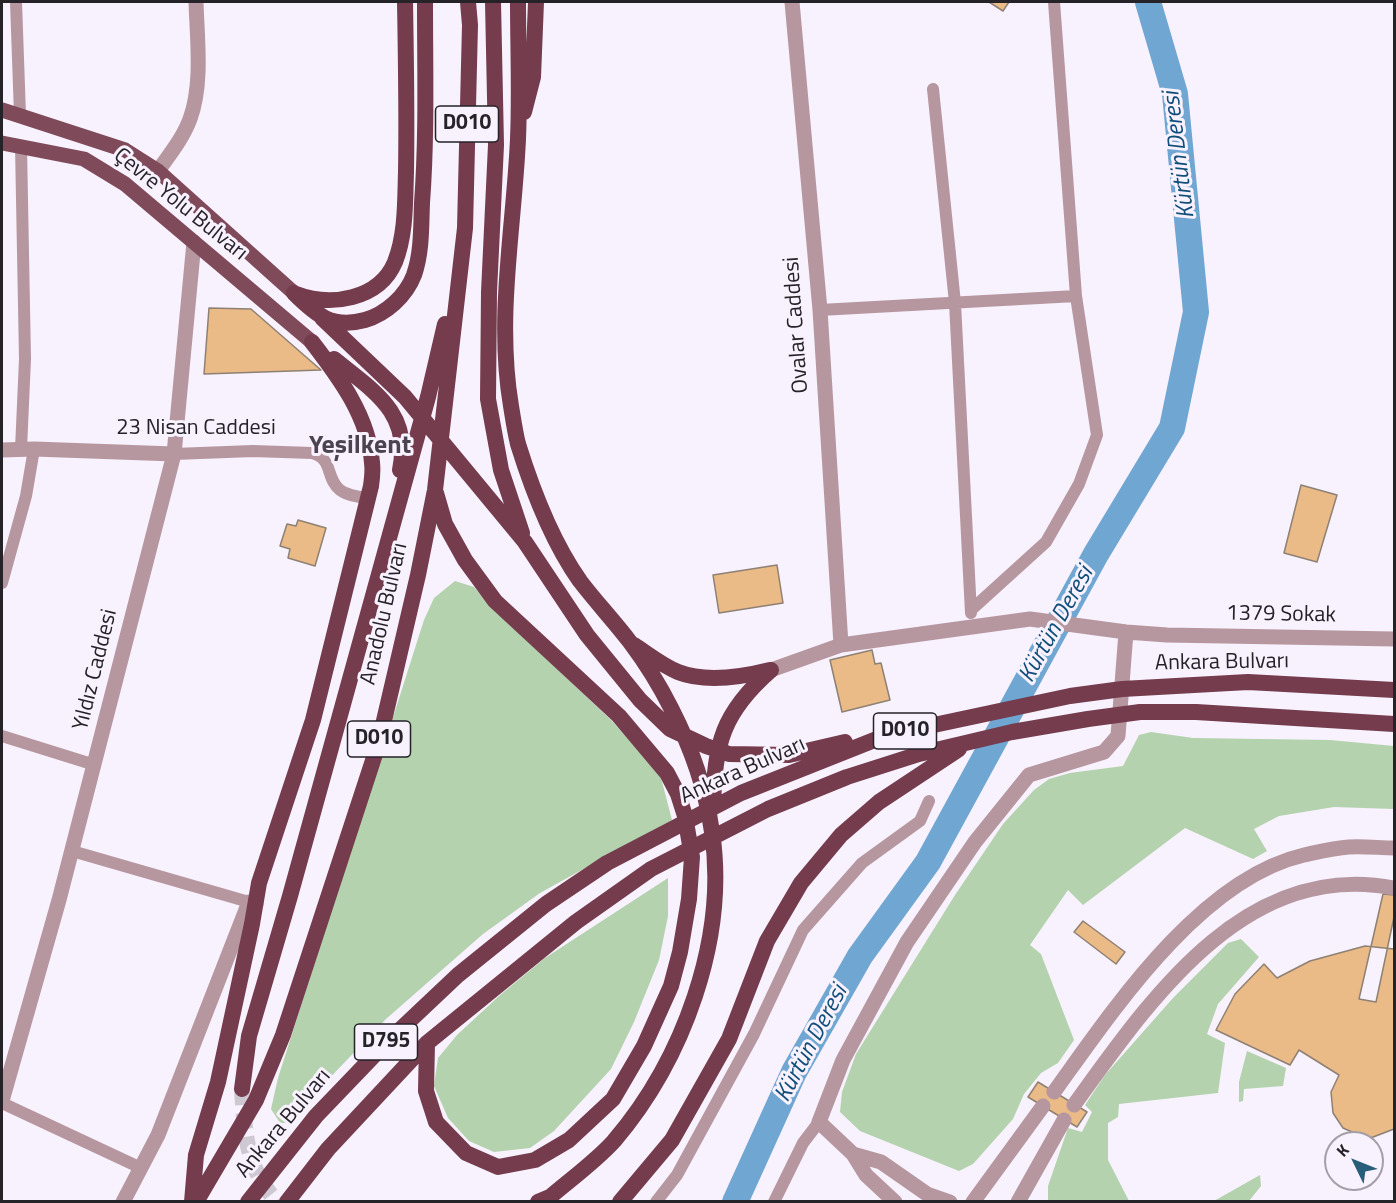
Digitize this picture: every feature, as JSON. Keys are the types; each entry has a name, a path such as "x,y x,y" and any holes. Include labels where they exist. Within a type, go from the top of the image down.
{"highway":[{"path":"294,293 311,300 348,299 369,292 384,280 394,264 401,242 405,215 407,122 405,2"},
{"path":"322,318 341,323 378,316 391,306 407,288 413,276 418,259 426,152 425,2"},
{"name":"Anadolu Bulvarı","path":"194,1202 256,1100 283,1035 379,742 435,490 463,247 470,25 468,2"},
{"name":"D010","path":"493,2 496,145 489,292 488,399 501,470 525,542"},
{"path":"518,2 518,139 505,295 506,359 517,442 551,529 573,569 632,644 670,707 703,786 712,832 716,876 711,924 700,979 679,1040 649,1094 612,1143 550,1197 538,1202"},
{"path":"518,139 533,77 536,2"},
{"path":"242,1089 249,1036 428,397 463,247"},
{"path":"294,293 405,397 525,542 587,635 640,700 670,729 706,746 729,754 741,755 789,755 887,735"},
{"path":"312,342 379,395 401,428 402,461 377,579"},
{"path":"194,1202 196,1155 218,1082 252,903 314,720 368,498 372,462 365,427 341,379 312,342"},
{"path":"427,1043 426,1091 436,1122 466,1153 498,1167 536,1160 568,1140 613,1099 644,1046 671,986 680,952 689,899 692,857 686,816 667,773 619,716 495,601 465,560 445,524 435,490"},
{"path":"632,644 678,672 706,678 771,670"},
{"path":"712,832 714,769 720,738 736,707 750,688 771,670"},
{"path":"1341,687 1395,680"},
{"name":"Ankara Bulvarı","path":"248,1202 316,1116 387,1042 458,975 546,904 638,846 741,793 887,735 1070,696 1192,683 1248,681 1395,690"},
{"name":"Ankara Bulvarı","path":"287,1202 328,1149 427,1043 576,922 651,869 768,809 847,777 919,754 1012,732 1088,719 1140,712 1196,712 1395,724"},
{"path":"620,1202 672,1140 729,1039 767,941 801,883 840,835 879,802 968,743"}],"main road":[{"name":"Çevre Yolu Bulvarı","path":"2,110 125,150 158,171 294,293"},
{"name":"Çevre Yolu Bulvarı","path":"2,143 84,159 125,184 312,342"}],"street":[{"path":"16,2 20,115"},
{"path":"158,171 177,145 190,117 197,78 196,2"},
{"name":"Ovalar Caddesi","path":"792,2 820,309 841,645"},
{"path":"971,610 1046,542 1079,484 1097,435 1076,296 1054,2"},
{"path":"933,89 955,303 972,627"},
{"path":"2,583 26,496 21,146"},
{"name":"Yıldız Caddesi","path":"2,1102 95,765 174,454 194,242"},
{"path":"820,309 1076,296"},
{"name":"23 Nisan Caddesi","path":"2,450 174,454 253,451 312,453 321,455 327,462 333,480 340,489 351,495 368,498"},
{"name":"1379 Sokak","path":"771,670 841,645 1030,619 1167,635 1395,639"},
{"path":"774,1202 803,1143 819,1122 843,1060 907,942 975,842 1029,775 1104,752 1118,736 1123,631"},
{"path":"2,736 95,765"},
{"path":"656,1202 677,1174 754,1034 803,930 862,863 920,821 929,801"},
{"path":"1053,1092 1125,994 1169,945 1216,900 1257,873 1302,855 1349,847 1395,848"},
{"path":"72,851 252,903 158,1135 123,1202"},
{"path":"1074,1105 1122,1039 1173,978 1220,935 1254,911 1293,894 1334,885 1376,884 1395,888"},
{"path":"2,1102 141,1168"},
{"path":"973,1202 1043,1106"},
{"path":"1018,1202 1064,1119"},
{"path":"819,1122 853,1154 866,1175 895,1202"},
{"path":"853,1154 881,1162 927,1194 950,1202"},
{"path":"1032,1202 1034,1173"}],"green space":[{"path":"455,581 474,587 491,607 611,720 660,774 672,820 540,893 483,934 386,1019 321,1087 292,1123 280,1123 271,1109 278,1078 424,620 434,598"},
{"path":"1151,732 1193,738 1330,740 1394,746 1394,809 1334,807 1279,816 1254,829 1267,851 1253,859 1185,828 1083,905 1068,890 1030,945 1041,954 1074,1040 1058,1063 1041,1073 1024,1094 1013,1119 973,1164 959,1171 860,1131 840,1112 842,1092 856,1054 955,895 1003,824 1034,790 1049,779 1070,773 1123,766 1139,735"},
{"path":"668,878 668,916 659,960 634,1022 611,1069 554,1131 530,1148 494,1152 469,1141 448,1118 434,1086 438,1058 457,1035 545,958"},
{"path":"1241,939 1259,957 1218,1004 1207,1034 1225,1043 1218,1093 1119,1104 1118,1117 1108,1123 1108,1160 1129,1201 1048,1201 1048,1186 1068,1128 1082,1132 1092,1112 1085,1105 1105,1075 1173,998 1228,943"},
{"path":"1247,1051 1286,1068 1283,1086 1244,1089 1243,1101 1239,1102 1239,1082"},
{"path":"1260,1175 1261,1186 1249,1201 1214,1201"}],"building":[{"path":"989,2 1009,2 1003,11"},
{"path":"209,308 251,309 321,370 204,374"},
{"path":"1301,485 1337,495 1317,562 1284,553"},
{"path":"298,520 326,528 315,566 288,558 290,549 280,546 287,524 296,526"},
{"path":"777,565 783,603 719,613 713,575"},
{"path":"872,650 875,664 881,663 890,700 842,712 830,660"},
{"path":"1383,894 1394,895 1394,917 1376,1002 1359,999"},
{"path":"1083,921 1125,952 1116,964 1074,932"},
{"path":"1365,946 1394,949 1394,1129 1384,1133 1384,1131 1350,1131 1343,1128 1333,1113 1331,1092 1339,1075 1299,1050 1290,1065 1216,1030 1235,994 1264,964 1277,978 1310,961"},
{"path":"1038,1082 1087,1112 1077,1127 1028,1097"}],"waterway":[{"name":"Kürtün Deresi","path":"735,1202 794,1072 860,956 928,862 1096,554 1172,428 1196,312 1175,94 1148,2"}],"tunnel":[{"path":"242,1089 246,1135 253,1162 266,1189 277,1202"}],"district":[{"name":"Yeşilkent","path":"360,447"}]}
